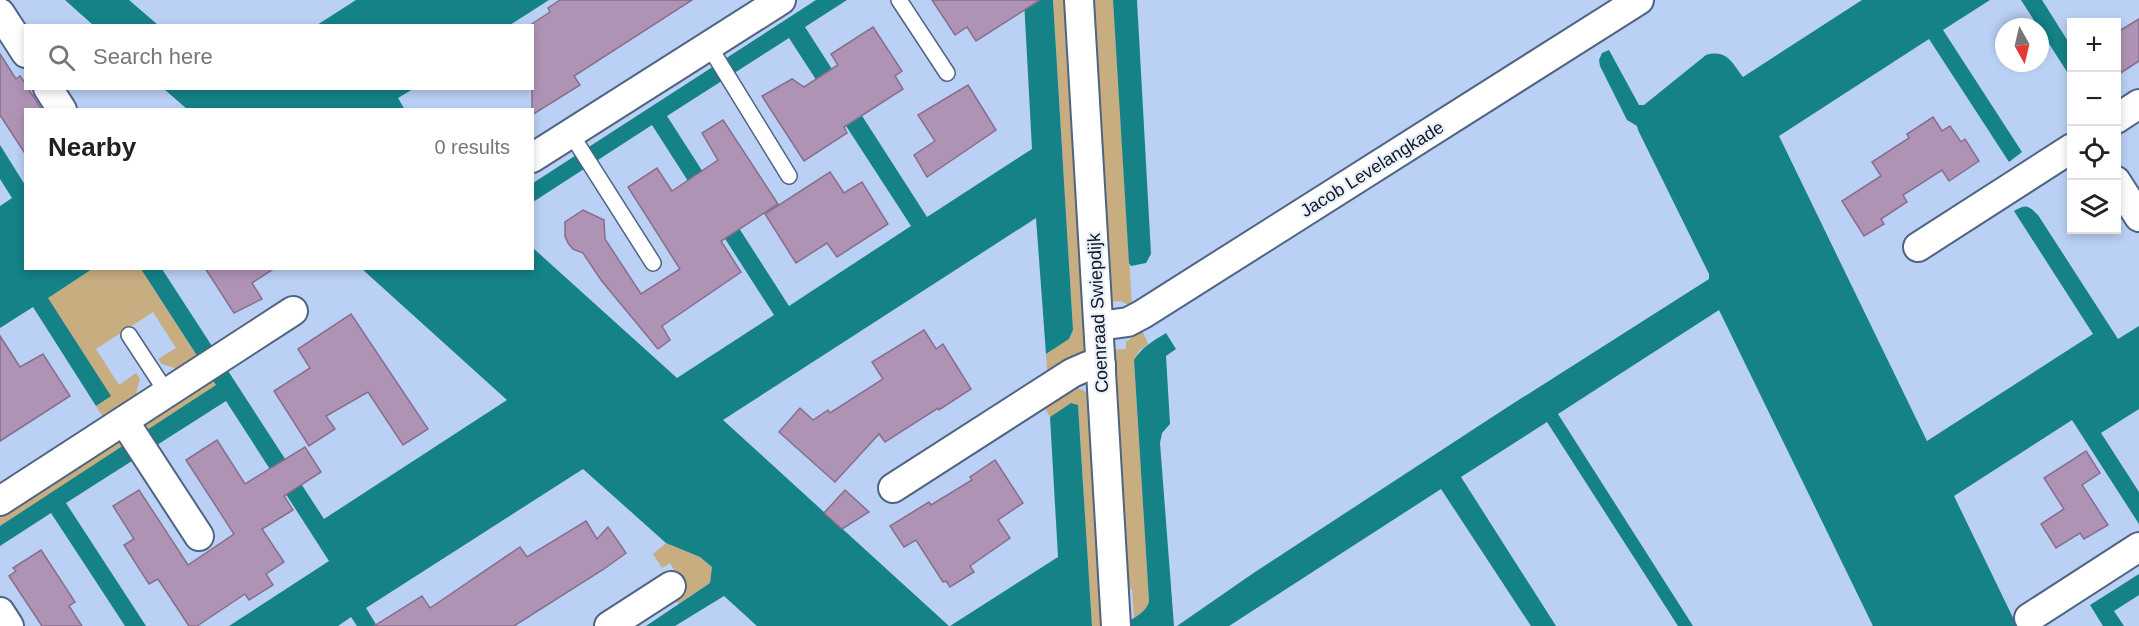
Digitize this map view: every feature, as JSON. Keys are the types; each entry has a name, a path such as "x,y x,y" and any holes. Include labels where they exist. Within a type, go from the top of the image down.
{"street":[{"path":"534,157 573,138 712,51 781,0"},
{"name":"Coenraad Swiepdijk","path":"1078,0 1116,622"},
{"name":"Jacob Levelangkade","path":"1099,326 1128,322 1143,314 1639,0"},
{"path":"49,90 61,108"},
{"path":"2121,116 2139,104"},
{"path":"1918,247 2067,151"},
{"path":"2121,189 2139,217"},
{"path":"0,501 127,425 167,393 293,311"},
{"path":"892,488 1072,373 1088,366 1101,365"},
{"path":"127,425 200,536"},
{"path":"2029,618 2139,547"},
{"path":"609,626 671,586"},
{"path":"0,612 9,626"}],"lane":[{"path":"900,0 947,73"},
{"path":"712,51 789,176"},
{"path":"573,138 653,263"},
{"path":"129,335 167,393"}],"shaded area":[{"path":"65,0 129,0 157,24 92,24"},
{"path":"356,0 549,0 512,24 319,24"},
{"path":"816,0 847,0 805,27 927,217 1032,149 1024,0 1053,0 1073,330 1069,339 1046,354 1036,218 723,420 949,626 757,626 724,596 675,626 646,626 710,583 712,567 700,557 666,543 583,469 366,608 377,626 357,626 351,617 338,626 229,626 329,561 226,401 66,503 146,626 125,626 51,513 0,546 0,526 216,385 142,270 163,270 324,519 507,400 363,270 534,270 534,249 677,378 774,315 652,125 534,201 534,182","holes":["789,38 911,226 789,306 667,116"]},
{"path":"1053,0 1071,0 1088,349 1082,357 1052,377 1047,369 1046,354 1069,339 1073,330"},
{"path":"1086,0 1113,0 1132,306 1120,301 1106,302"},
{"path":"1113,0 1137,0 1151,254 1146,263 1131,266 1129,263"},
{"path":"1862,0 1990,0 1943,30 2022,152 2009,162 1929,39 1779,136 1927,441 2093,334 2014,211 2021,207 2029,207 2038,215 2118,339 2139,326 2139,409 2101,433 2139,492 2139,524 2072,420 1954,496 2017,626 1873,626 1719,310 1558,414 1693,626 1678,626 1547,422 1461,477 1556,626 1531,626 1441,489 1229,626 1177,626 1255,572 1503,410 1709,279 1709,274 1637,126 1627,120 1600,66 1599,60 1602,53 1609,50 1639,105 1644,105 1706,55 1719,54 1728,58 1743,77"},
{"path":"2021,0 2042,0 2067,40 2067,72 2049,44 2049,18 2033,18"},
{"path":"165,90 411,90 398,98 404,108 186,108"},
{"path":"0,145 24,183 24,270 90,270 48,298 111,396 96,406 33,307 0,328 0,206 12,198 0,179"},
{"path":"90,270 142,270 201,362 187,372 162,364 158,359 176,348 153,312 96,349 119,385 136,373 140,379 133,406 107,423 96,406 110,395 47,298"},
{"path":"1142,330 1148,344 1139,351 1134,361 1149,601 1146,609 1134,618 1132,589 1123,589 1109,350 1126,349 1126,342"},
{"path":"1166,333 1176,349 1166,356 1170,424 1162,433 1160,443 1174,626 1121,626 1142,612 1149,601 1134,360 1144,348"},
{"path":"210,375 217,385 144,433 140,421"},
{"path":"1071,386 1083,390 1093,399 1109,626 1092,626 1078,405 1071,403 1050,417 1041,401"},
{"path":"1071,403 1078,405 1092,626 950,626 1058,557 1050,417"},
{"path":"121,433 131,442 0,526 0,512"},
{"path":"666,543 700,557 712,567 710,583 678,604 669,574 674,570 670,563 662,568 653,554"},
{"path":"2139,574 2139,595 2114,611 2124,626 2103,626 2090,605"}],"building":[{"path":"560,0 692,0 574,76 580,85 534,114 532,90 534,90 534,24 532,24 550,12 548,8"},
{"path":"932,0 1040,0 976,41 967,27 955,35"},
{"path":"2139,19 2139,61 2121,73 2121,72 2121,30"},
{"path":"873,27 902,71 895,76 903,89 844,127 847,133 804,161 762,96 792,79 804,87 838,65 831,54"},
{"path":"0,54 16,79 20,76 24,81 24,90 29,90 41,108 24,108 24,152 0,115"},
{"path":"968,85 996,130 927,177 914,155 935,141 918,115"},
{"path":"1933,117 1942,131 1950,126 1961,142 1965,139 1979,161 1949,181 1942,170 1903,195 1907,202 1881,219 1884,224 1864,236 1842,201 1881,176 1872,162 1909,138 1907,134"},
{"path":"723,120 778,204 721,241 741,272 662,326 670,340 658,349 601,280 583,253 573,249 568,243 565,236 565,222 583,210 604,220 605,239 641,294 680,269 628,187 657,168 672,191 718,160 702,133"},
{"path":"830,172 844,193 862,182 888,224 837,257 827,243 796,263 765,214"},
{"path":"206,270 272,270 252,283 262,299 234,313"},
{"path":"351,314 428,429 403,445 368,392 326,416 335,429 309,446 274,391 310,368 298,349"},
{"path":"924,330 936,349 943,344 971,389 885,442 879,434 835,482 779,432 800,408 813,420 828,410 830,413 883,379 872,362"},
{"path":"0,336 20,367 43,354 70,396 0,441"},
{"path":"217,440 245,484 305,447 321,472 284,496 293,510 262,529 284,562 266,574 273,585 249,600 245,594 197,626 189,626 158,579 149,584 124,545 134,539 113,506 139,490 188,565 234,534 186,460"},
{"path":"2086,451 2100,473 2082,485 2108,525 2084,539 2080,533 2056,548 2041,524 2064,509 2044,478"},
{"path":"995,460 1023,503 998,520 1010,538 970,566 974,572 950,587 946,581 943,582 916,540 904,547 890,526 929,502 931,505 972,480 970,477"},
{"path":"845,490 869,512 842,529 824,513"},
{"path":"586,521 597,539 608,527 626,553 514,626 374,626 422,596 430,608 520,547 527,557"},
{"path":"41,550 75,602 69,606 82,626 42,626 9,576 16,571 13,568"}]}
